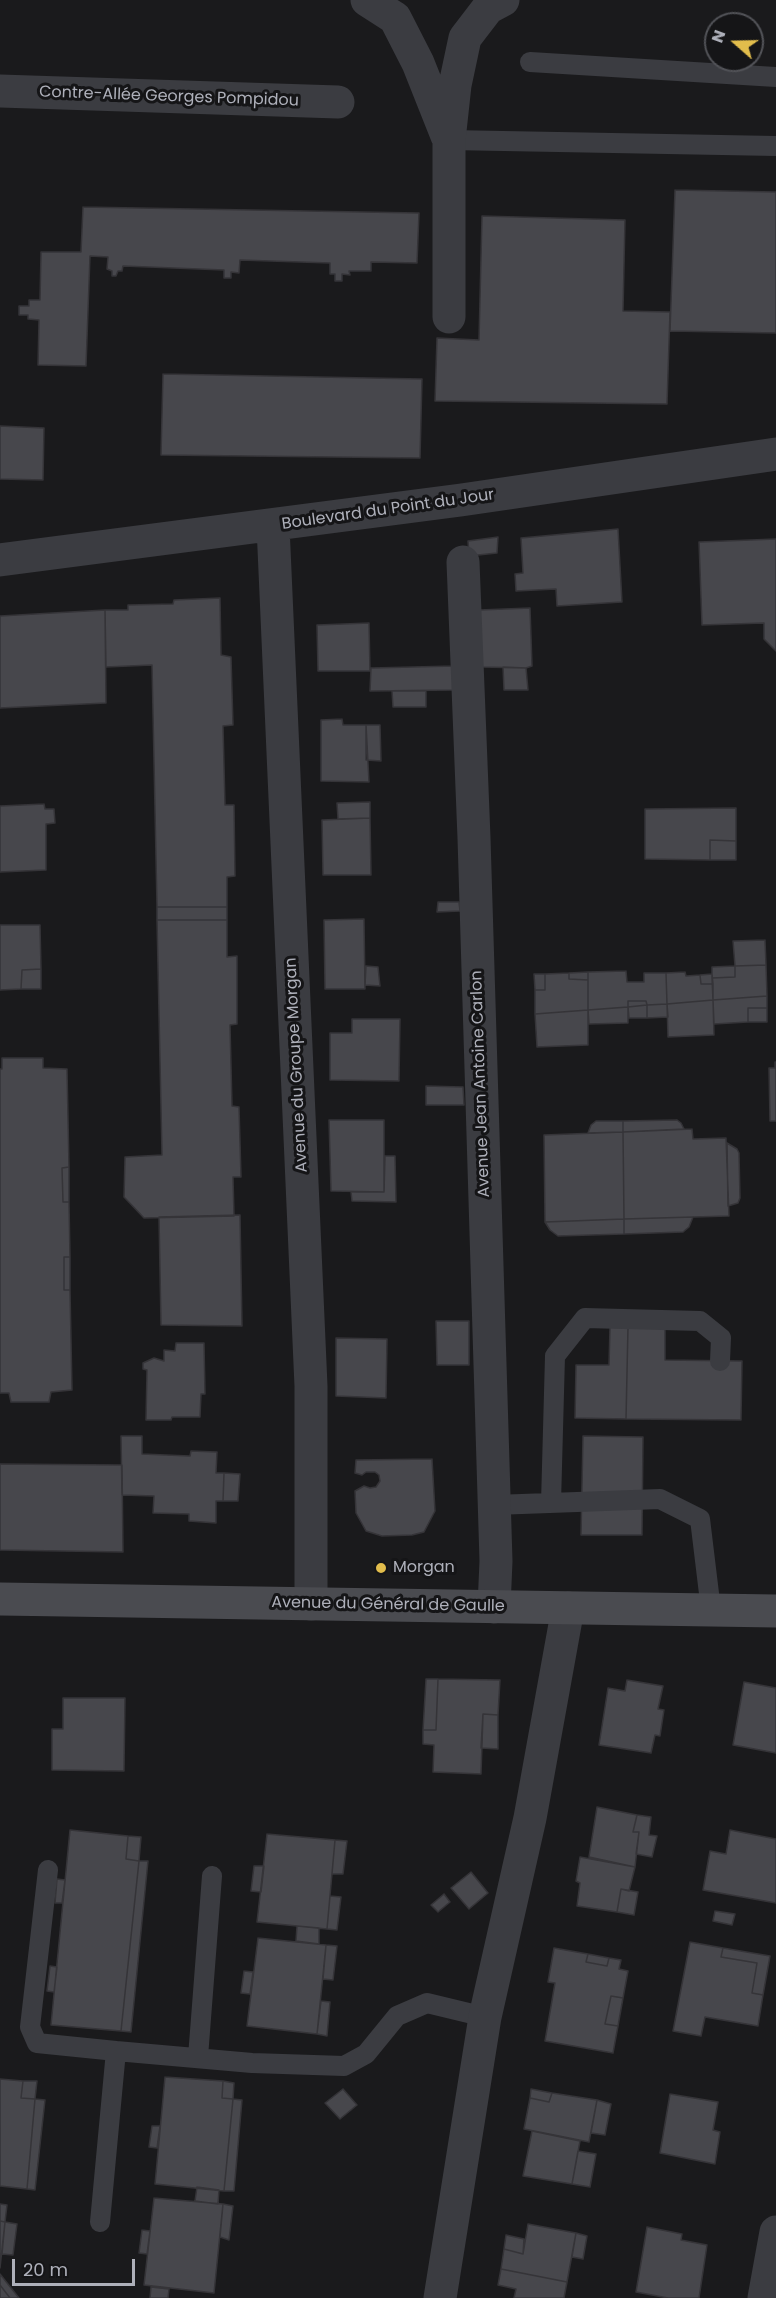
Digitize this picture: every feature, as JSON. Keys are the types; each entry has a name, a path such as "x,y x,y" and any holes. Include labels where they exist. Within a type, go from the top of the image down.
{"main road":[{"name":"Avenue du Général de Gaulle","path":"0,1599 776,1611"}],"street":[{"path":"367,0 395,18 418,63 448,140"},
{"path":"449,317 448,140 455,85 465,38 488,8 503,0"},
{"name":"Contre-Allée Georges Pompidou","path":"0,91 338,102"},
{"name":"Boulevard du Point du Jour","path":"0,560 273,526 776,454"},
{"name":"Avenue du Groupe Morgan","path":"273,526 311,1386 311,1604"},
{"name":"Avenue Jean Antoine Carlon","path":"463,561 474,838 494,1505 496,1579 494,1607"},
{"path":"440,2298 485,2017 530,1818 568,1608"},
{"path":"764,2298 776,2232"}],"lane":[{"path":"530,63 776,77"},
{"path":"448,140 776,146"},
{"path":"551,1503 555,1356 585,1318 700,1321 721,1338 720,1360"},
{"path":"494,1505 660,1499 700,1519 711,1610"},
{"path":"48,1870 30,2027 37,2043 252,2062 344,2066 366,2054 397,2016 427,2003 485,2017"},
{"path":"198,2057 212,1876"},
{"path":"99,2222 117,2051"}],"building":[{"path":"675,190 776,192 776,333 670,331"},
{"path":"83,207 419,213 417,263 371,262 371,271 349,271 350,275 342,274 342,281 335,281 335,274 330,274 330,263 240,260 239,273 231,272 231,278 224,278 224,270 123,266 122,271 112,276 112,271 107,269 108,257 90,256 86,366 38,365 39,320 28,319 28,315 19,315 19,306 29,306 29,300 40,300 41,252 81,252"},
{"path":"482,216 625,220 623,311 670,312 667,404 435,401 437,338 479,340"},
{"path":"163,374 422,379 420,458 161,455"},
{"path":"0,426 44,428 43,480 0,479"},
{"path":"618,529 622,602 557,606 556,589 516,591 515,574 523,573 521,538"},
{"path":"498,537 497,553 469,556 468,541"},
{"path":"776,539 776,651 764,639 764,623 702,625 699,542"},
{"path":"220,598 221,655 231,657 233,725 223,726 225,805 234,805 235,876 227,877 227,907 157,907 152,665 106,667 105,610 128,610 128,605 173,604 174,600"},
{"path":"530,608 532,666 526,668 482,667 479,610"},
{"path":"105,610 106,703 0,708 0,616"},
{"path":"369,623 370,671 318,671 317,625"},
{"path":"454,666 455,690 370,691 371,668"},
{"path":"503,667 526,668 528,690 504,690"},
{"path":"392,691 426,691 426,707 393,707"},
{"path":"342,719 343,725 366,725 369,782 321,781 321,720"},
{"path":"366,725 380,725 381,761 366,760"},
{"path":"370,802 370,818 338,819 337,803"},
{"path":"44,804 45,809 54,809 55,823 46,824 46,870 0,872 0,806"},
{"path":"736,808 736,841 710,840 710,860 645,859 645,809"},
{"path":"370,818 371,875 323,875 322,820"},
{"path":"710,840 736,841 736,860 710,860"},
{"path":"438,902 459,902 460,911 437,912"},
{"path":"157,907 227,907 227,920 157,920"},
{"path":"364,919 365,989 325,989 324,920"},
{"path":"157,920 227,920 227,957 237,956 237,1024 230,1025 232,1106 239,1107 241,1177 233,1177 234,1216 144,1218 124,1197 125,1157 162,1155"},
{"path":"0,925 40,925 41,969 22,970 21,989 0,990"},
{"path":"765,940 766,965 735,966 733,941"},
{"path":"766,965 767,996 713,1000 712,978 735,977 735,966"},
{"path":"366,966 378,967 380,986 365,985"},
{"path":"735,966 735,977 712,978 712,967"},
{"path":"41,969 41,989 21,989 22,970"},
{"path":"626,971 627,982 644,982 644,973 666,973 667,1004 647,1005 646,1001 628,1001 628,1007 588,1010 588,972"},
{"path":"588,972 588,980 569,979 569,973"},
{"path":"685,972 686,976 700,975 701,984 713,984 713,1000 667,1004 666,973"},
{"path":"569,973 569,979 588,980 588,1010 535,1014 535,990 545,990 545,974"},
{"path":"534,974 545,974 545,990 535,990"},
{"path":"712,974 713,984 701,984 700,975"},
{"path":"767,996 767,1008 748,1008 748,1022 714,1024 713,1000"},
{"path":"713,1000 714,1035 668,1037 667,1004"},
{"path":"628,1001 646,1001 647,1005 628,1007"},
{"path":"667,1004 668,1017 647,1018 647,1005"},
{"path":"647,1005 647,1018 629,1018 628,1007"},
{"path":"628,1007 628,1023 589,1024 588,1010"},
{"path":"748,1008 767,1008 767,1022 748,1022"},
{"path":"588,1010 588,1045 537,1047 535,1014"},
{"path":"352,1019 400,1019 399,1081 330,1080 330,1033 352,1033"},
{"path":"2,1058 43,1058 43,1068 67,1069 69,1167 62,1168 63,1202 69,1202 70,1257 64,1257 64,1290 70,1290 72,1390 51,1392 49,1402 11,1402 9,1393 0,1393 0,1069 2,1069"},
{"path":"775,1062 776,1121 770,1121 769,1068 775,1068"},
{"path":"426,1086 463,1087 464,1105 426,1105"},
{"path":"329,1120 384,1120 384,1192 331,1191"},
{"path":"677,1120 684,1129 623,1132 623,1121"},
{"path":"596,1121 623,1121 623,1132 588,1133 591,1125"},
{"path":"692,1129 693,1139 726,1138 729,1216 624,1219 623,1132"},
{"path":"623,1132 624,1219 545,1222 544,1135"},
{"path":"727,1143 739,1153 740,1198 738,1203 728,1206"},
{"path":"385,1156 395,1156 396,1202 352,1201 351,1192 384,1192"},
{"path":"69,1167 69,1202 63,1202 62,1168"},
{"path":"240,1215 242,1326 161,1325 159,1217"},
{"path":"693,1217 689,1227 683,1232 624,1234 624,1219"},
{"path":"624,1219 624,1234 558,1236 545,1222"},
{"path":"64,1257 70,1257 70,1290 64,1290"},
{"path":"436,1321 469,1321 469,1365 437,1365"},
{"path":"610,1327 628,1327 626,1419 575,1418 576,1365 609,1365"},
{"path":"628,1327 665,1327 665,1360 742,1361 741,1420 626,1419"},
{"path":"336,1338 387,1339 386,1398 336,1396"},
{"path":"176,1343 204,1343 205,1394 201,1394 200,1417 146,1420 147,1370 143,1369 143,1363 154,1358 164,1361 164,1350 175,1351"},
{"path":"121,1436 142,1436 142,1454 190,1456 191,1451 217,1452 216,1473 224,1473 223,1501 216,1501 216,1523 189,1521 189,1514 153,1513 154,1496 122,1495"},
{"path":"583,1436 643,1437 642,1535 581,1535"},
{"path":"432,1459 435,1511 424,1532 412,1535 382,1536 366,1531 356,1513 355,1491 364,1486 376,1487 380,1481 379,1475 375,1472 366,1472 362,1475 355,1473 356,1460"},
{"path":"0,1464 122,1465 123,1552 0,1550"},
{"path":"224,1473 240,1474 238,1501 223,1501"},
{"path":"426,1679 438,1679 436,1730 423,1730"},
{"path":"438,1679 500,1680 498,1715 483,1714 481,1774 433,1772 434,1745 423,1744 423,1730 436,1730"},
{"path":"627,1680 663,1686 658,1709 664,1710 660,1736 655,1735 651,1753 599,1745 608,1688 625,1691"},
{"path":"744,1682 776,1688 776,1753 733,1745"},
{"path":"63,1698 125,1698 124,1771 52,1770 52,1729 63,1729"},
{"path":"483,1714 498,1715 498,1749 481,1748"},
{"path":"597,1807 637,1815 633,1832 639,1832 635,1867 589,1857"},
{"path":"637,1815 651,1817 649,1835 657,1836 652,1857 636,1854 639,1832 633,1832"},
{"path":"70,1830 128,1836 126,1859 139,1861 121,2031 51,2025"},
{"path":"730,1830 776,1839 776,1903 703,1890 710,1851 726,1854"},
{"path":"267,1834 335,1840 327,1929 257,1922"},
{"path":"128,1836 141,1837 139,1861 126,1859"},
{"path":"335,1840 347,1841 343,1874 332,1874"},
{"path":"580,1857 635,1867 629,1891 621,1889 617,1912 577,1906 580,1883 576,1881"},
{"path":"139,1861 148,1861 131,2032 121,2031"},
{"path":"254,1866 264,1866 261,1892 251,1891"},
{"path":"471,1872 488,1893 469,1909 451,1888"},
{"path":"57,1879 65,1880 62,1903 55,1903"},
{"path":"621,1889 638,1892 634,1915 617,1912"},
{"path":"444,1894 450,1902 438,1912 431,1905"},
{"path":"330,1896 341,1897 337,1930 327,1929"},
{"path":"715,1911 735,1914 732,1925 713,1921"},
{"path":"297,1926 319,1928 319,1944 296,1941"},
{"path":"258,1938 326,1945 317,2034 247,2026"},
{"path":"690,1942 723,1948 721,1957 757,1963 752,1993 763,1995 758,2026 705,2017 701,2036 673,2031"},
{"path":"326,1945 337,1946 333,1980 323,1979"},
{"path":"554,1948 588,1954 586,1962 607,1966 609,1958 621,1960 619,1969 628,1971 623,1998 611,1996 605,2024 618,2026 613,2053 545,2041 555,1983 548,1982"},
{"path":"723,1948 770,1956 763,1995 752,1993 757,1963 721,1957"},
{"path":"588,1954 609,1958 607,1966 586,1962"},
{"path":"50,1966 57,1967 54,1992 47,1991"},
{"path":"244,1971 253,1972 250,1994 241,1993"},
{"path":"611,1996 623,1998 618,2026 605,2024"},
{"path":"321,2001 330,2002 327,2036 317,2034"},
{"path":"165,2077 223,2081 222,2098 233,2099 224,2191 155,2184"},
{"path":"0,2079 23,2081 21,2098 35,2099 27,2189 0,2186"},
{"path":"23,2081 37,2081 35,2099 21,2098"},
{"path":"223,2081 234,2083 233,2099 222,2098"},
{"path":"343,2089 357,2105 340,2119 325,2103"},
{"path":"531,2089 552,2093 549,2102 530,2098"},
{"path":"552,2093 597,2100 589,2142 524,2129 530,2098 549,2102"},
{"path":"670,2094 718,2102 713,2130 720,2132 715,2164 660,2153"},
{"path":"35,2099 45,2100 35,2190 27,2189"},
{"path":"233,2099 242,2100 234,2191 224,2191"},
{"path":"597,2100 611,2104 605,2135 591,2133"},
{"path":"152,2126 160,2126 157,2148 149,2147"},
{"path":"532,2131 580,2141 572,2184 523,2176"},
{"path":"578,2151 596,2154 590,2187 572,2184"},
{"path":"197,2187 219,2190 218,2204 195,2201"},
{"path":"154,2198 223,2204 214,2293 144,2285"},
{"path":"0,2204 7,2205 5,2222 0,2221"},
{"path":"223,2204 233,2206 229,2240 220,2237"},
{"path":"0,2221 5,2222 0,2268"},
{"path":"5,2222 17,2224 13,2255 2,2254"},
{"path":"528,2224 576,2233 567,2282 501,2269 504,2249 523,2254"},
{"path":"647,2227 682,2234 681,2240 707,2245 699,2298 668,2298 636,2292"},
{"path":"142,2230 150,2231 147,2254 139,2253"},
{"path":"576,2233 587,2236 583,2259 572,2257"},
{"path":"506,2235 524,2239 523,2254 504,2249"},
{"path":"501,2269 567,2282 564,2298 514,2298 516,2289 498,2285"},
{"path":"0,2274 19,2298 10,2298 0,2285"},
{"path":"0,2285 10,2298 0,2298"},
{"path":"151,2287 169,2289 168,2298 150,2298"}],"place":[{"name":"Morgan","path":"381,1568"}]}
